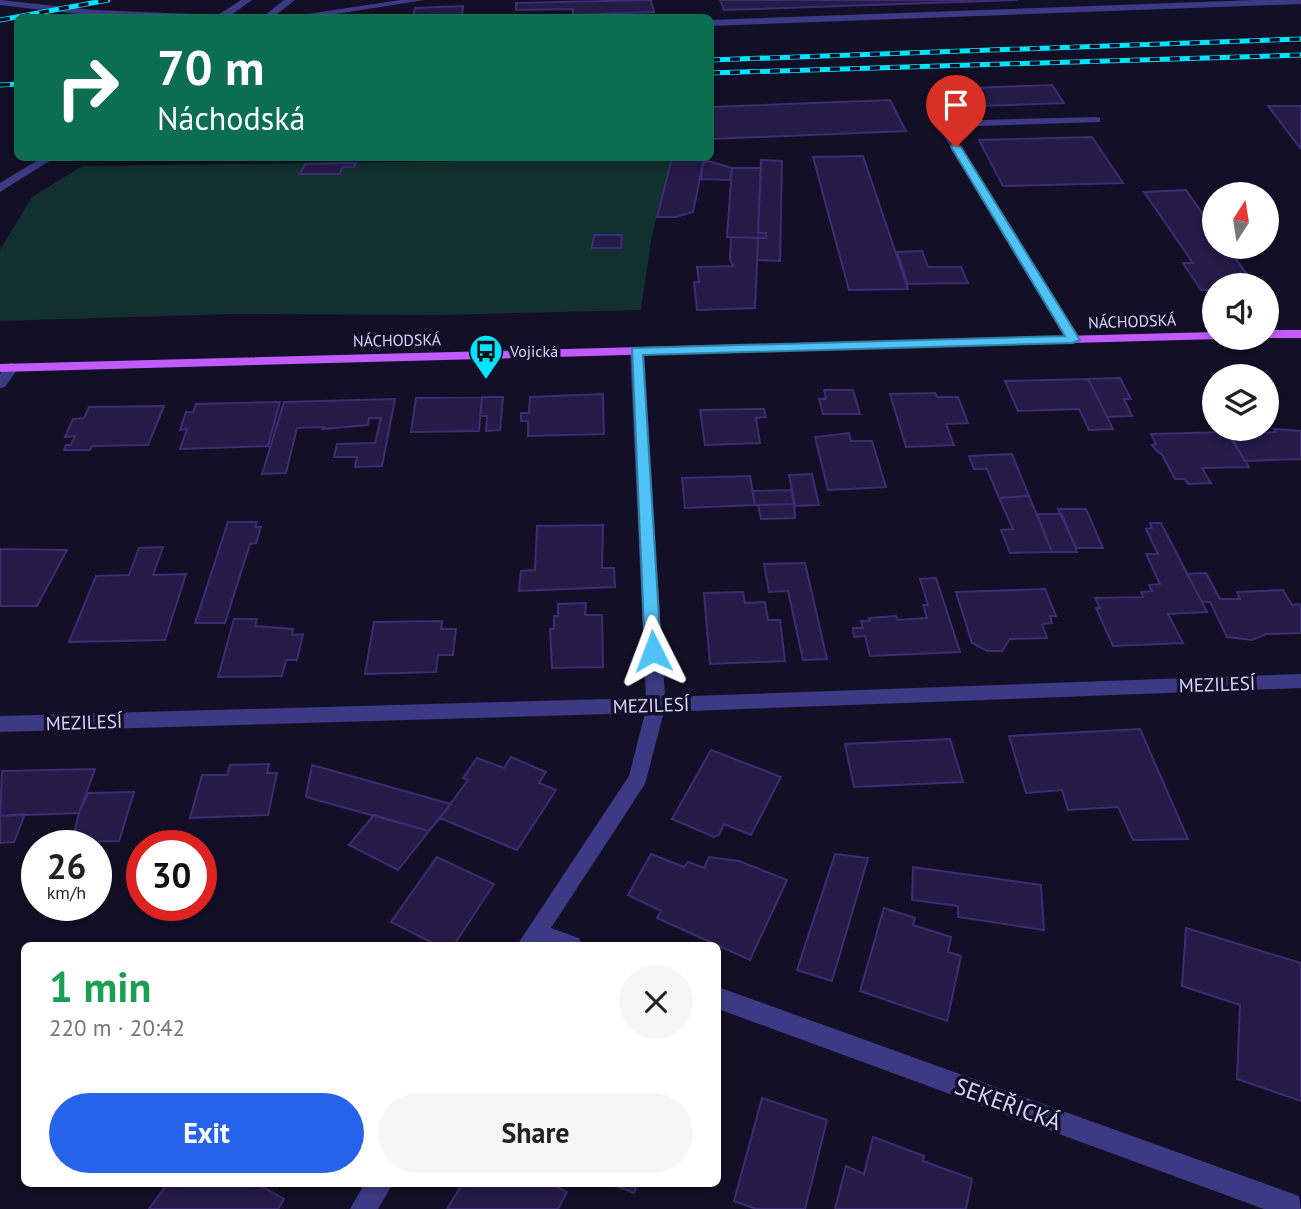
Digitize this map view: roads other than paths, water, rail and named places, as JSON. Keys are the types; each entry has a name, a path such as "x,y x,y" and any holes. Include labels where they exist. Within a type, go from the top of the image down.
{"main road":[{"path":"1279,334 1301,334"},
{"name":"NÁCHODSKÁ","path":"6,368 1202,336"}],"street":[{"path":"225,14 247,0"},
{"path":"271,14 290,0"},
{"path":"315,14 419,0"},
{"path":"714,23 1301,1"},
{"path":"0,2 119,14"},
{"path":"1073,340 942,124 1096,120"},
{"path":"0,188 43,161"},
{"path":"551,942 532,939 638,778 656,705 636,351"},
{"path":"0,384 6,368"},
{"name":"MEZILESÍ","path":"0,724 656,705 1301,681"},
{"name":"SEKEŘICKÁ","path":"721,999 1299,1209"},
{"path":"363,1209 377,1187"}],"railway":[{"path":"32,14 108,0"},
{"path":"0,20 14,17"},
{"path":"714,60 1301,39"},
{"path":"714,73 1301,55"},
{"path":"0,85 14,84"}],"place":[{"name":"Vojická","path":"486,381"}]}
